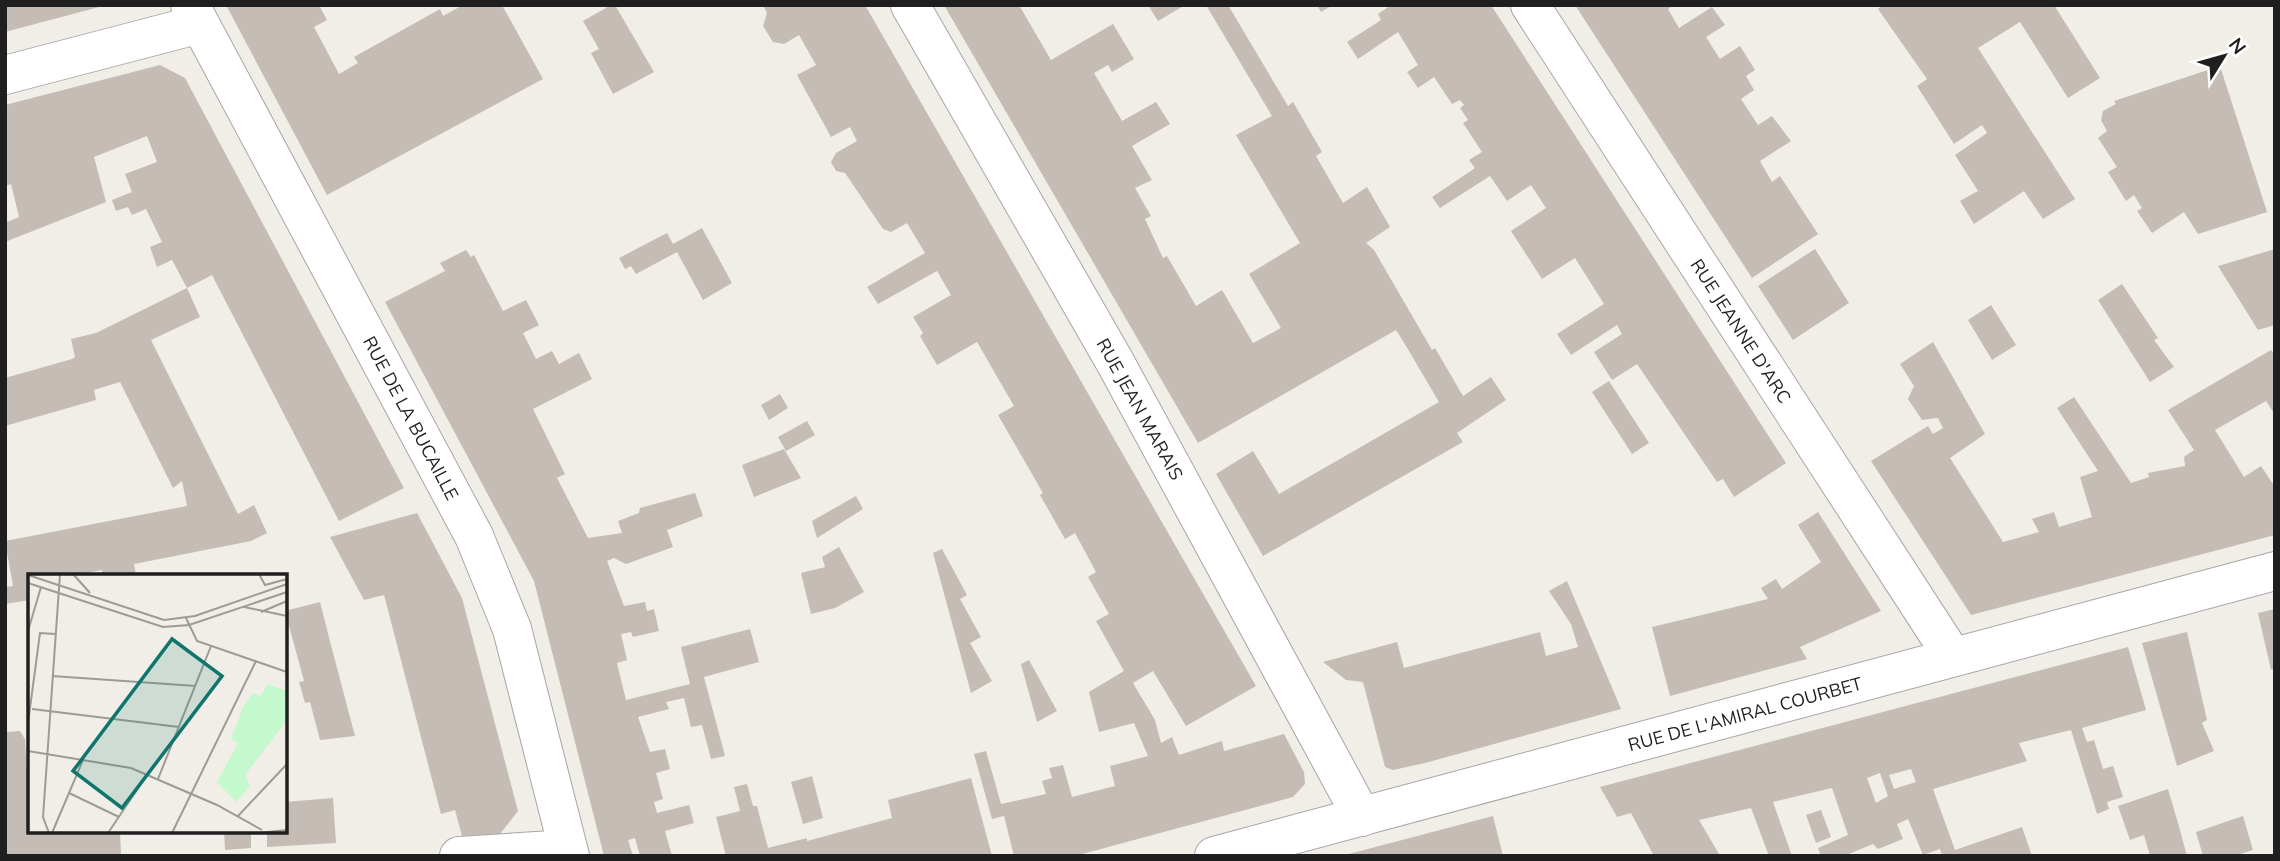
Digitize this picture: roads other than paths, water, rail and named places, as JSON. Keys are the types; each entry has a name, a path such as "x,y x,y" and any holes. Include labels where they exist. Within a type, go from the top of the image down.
{"street":[{"name":"RUE JEAN MARAIS","path":"910,5 1115,362 1362,817"},
{"name":"RUE JEANNE D'ARC","path":"1530,5 1952,657"},
{"path":"5,75 195,14"},
{"name":"RUE DE LA BUCAILLE","path":"195,14 474,536 512,629 569,852"},
{"name":"RUE DE L'AMIRAL COURBET","path":"1214,856 2275,571"},
{"path":"459,856 569,852"}]}
